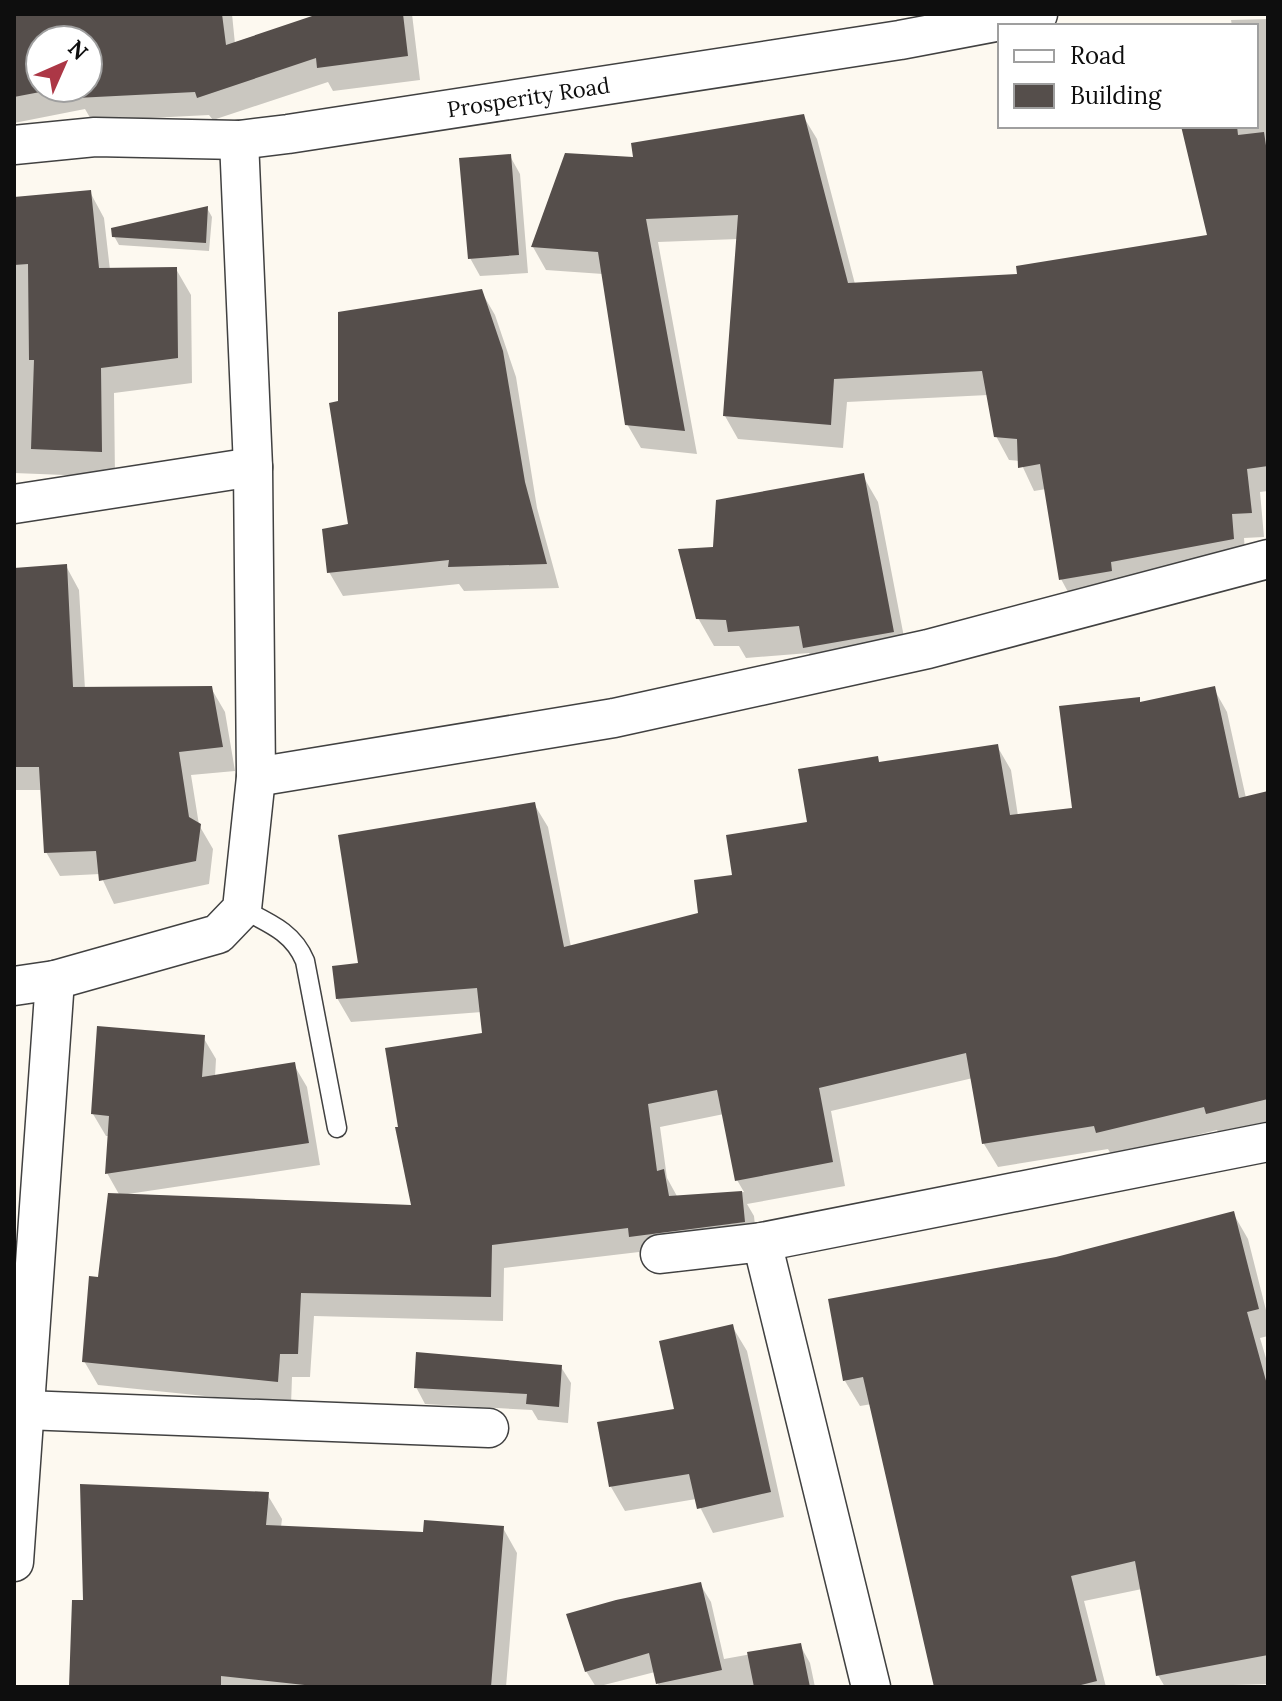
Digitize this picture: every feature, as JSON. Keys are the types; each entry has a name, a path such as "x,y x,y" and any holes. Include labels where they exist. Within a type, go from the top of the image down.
{"street":[{"name":"Prosperity Road","path":"14,145 95,137 239,140 900,40 1038,14"},
{"path":"14,986 55,980 218,934 242,909 256,777 253,467 239,140"},
{"path":"14,504 253,467"},
{"path":"256,777 614,718 928,649 1268,559"},
{"path":"14,1562 55,980"},
{"path":"660,1254 762,1242 1268,1142"},
{"path":"762,1242 871,1687"},
{"path":"25,1410 489,1428"}],"lane":[{"path":"242,909 287,933 305,961 337,1128"}],"building":[{"path":"14,14 222,14 226,45 318,14 403,14 408,56 317,68 316,58 197,98 195,92 104,97 104,24 24,24 24,95 14,97"},
{"path":"804,114 848,283 1017,274 1016,266 1207,235 1181,128 1237,128 1238,135 1264,132 1268,159 1268,466 1247,469 1252,513 1232,514 1234,539 1111,562 1112,571 1059,580 1040,464 1018,468 1017,439 994,437 982,371 834,379 831,425 723,416 738,215 646,219 685,431 625,425 598,252 531,247 565,153 633,157 631,143"},
{"path":"511,154 519,255 468,259 459,158"},
{"path":"91,190 99,268 177,267 178,358 101,368 102,452 31,449 34,360 29,360 28,264 14,265 14,197"},
{"path":"208,206 206,243 112,237 111,228"},
{"path":"482,289 503,351 525,482 547,564 448,567 449,560 327,573 322,529 348,524 329,403 338,401 338,312"},
{"path":"864,473 894,632 803,648 799,626 728,632 726,620 696,619 678,549 713,547 716,500"},
{"path":"67,564 73,687 212,686 223,747 179,752 189,817 201,824 196,861 99,881 96,851 44,853 39,767 14,767 14,568"},
{"path":"1215,686 1239,798 1268,791 1268,1099 1206,1114 1204,1107 1096,1133 1094,1126 982,1144 966,1053 819,1088 833,1162 735,1181 717,1090 648,1104 657,1171 664,1169 669,1196 742,1191 745,1222 629,1237 628,1228 492,1245 491,1297 301,1293 298,1354 280,1354 278,1382 82,1362 89,1276 98,1277 108,1193 411,1205 395,1127 398,1127 385,1048 482,1033 477,988 336,999 332,966 358,963 338,835 535,802 564,947 698,913 694,880 732,875 726,835 807,822 798,769 878,756 879,762 998,744 1010,815 1072,808 1059,706 1140,697 1140,702"},
{"path":"97,1026 205,1035 202,1077 295,1062 309,1143 105,1174 109,1116 91,1114"},
{"path":"1234,1211 1259,1309 1247,1312 1268,1388 1268,1655 1156,1676 1135,1561 1071,1576 1097,1681 1073,1687 934,1687 863,1377 843,1381 828,1299 1056,1257"},
{"path":"733,1324 771,1492 697,1509 689,1474 609,1487 597,1422 674,1409 659,1341"},
{"path":"416,1352 562,1365 559,1407 526,1404 527,1394 414,1388"},
{"path":"80,1484 269,1492 266,1525 423,1532 424,1520 504,1526 491,1687 323,1687 221,1676 221,1687 69,1687 72,1600 83,1600"},
{"path":"701,1582 722,1670 656,1684 649,1653 585,1672 566,1614"},
{"path":"801,1643 810,1687 754,1687 747,1652"}]}
